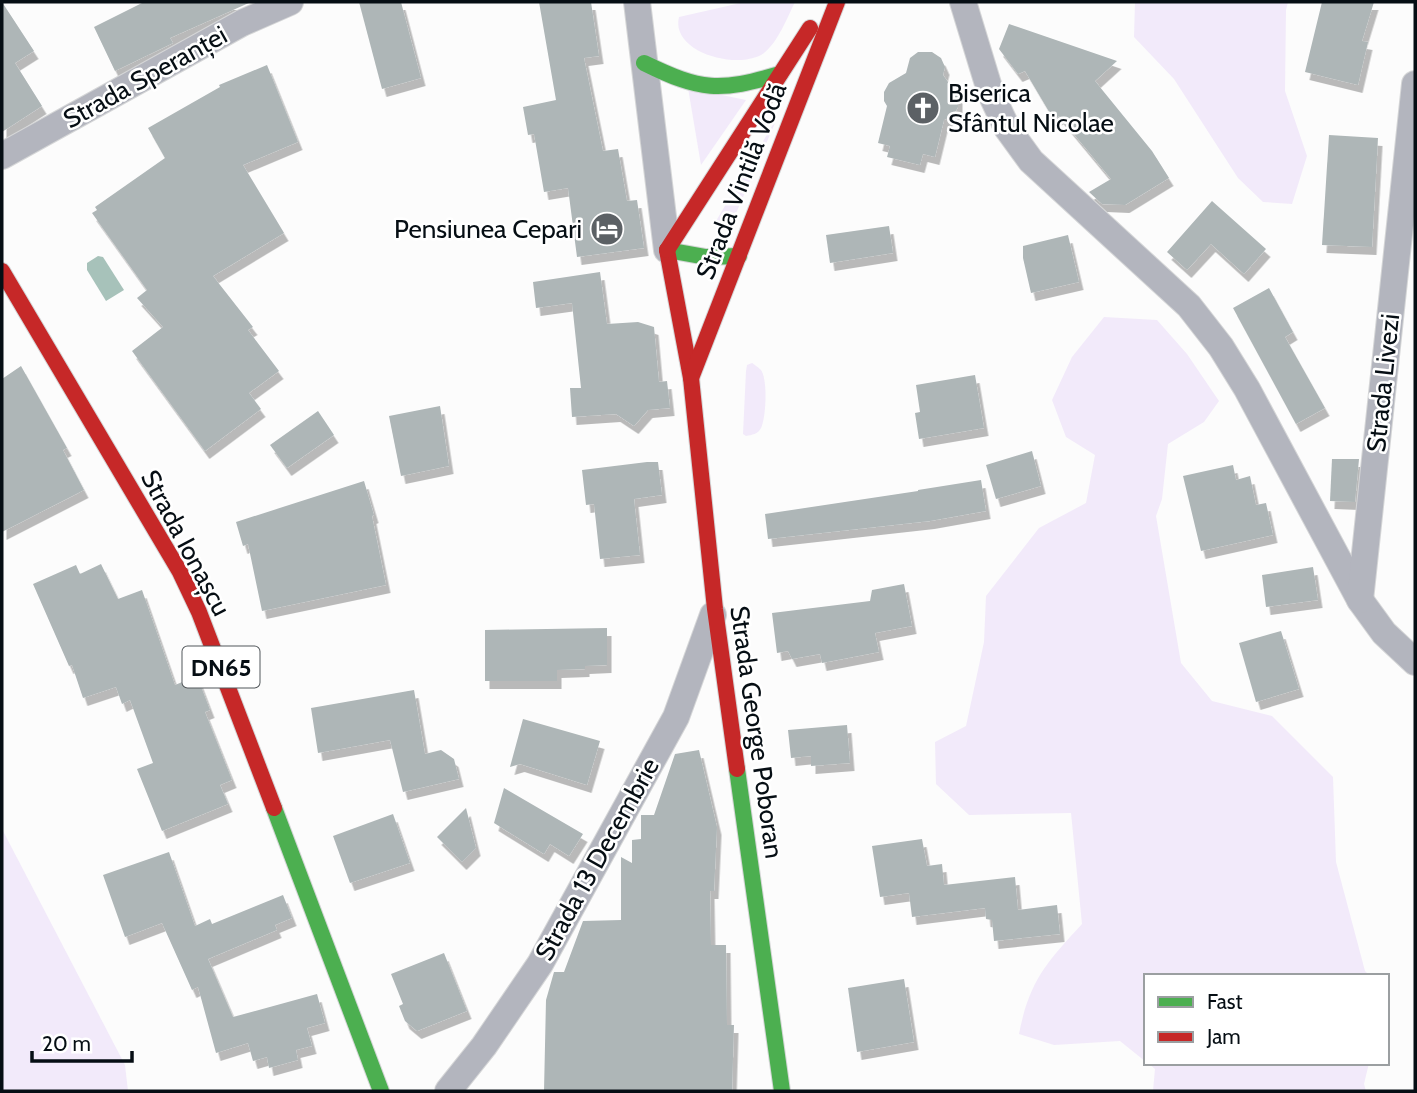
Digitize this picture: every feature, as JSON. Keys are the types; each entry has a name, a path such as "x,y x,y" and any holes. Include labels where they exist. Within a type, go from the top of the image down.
{"main road":[{"name":"Strada Vintilă Vodă","path":"667,250 826,2"},
{"name":"Strada Vintilă Vodă","path":"691,378 837,2"},
{"path":"644,63 676,79 706,86 736,87 780,74"},
{"path":"667,250 706,257 739,256"},
{"name":"Strada George Poboran","path":"667,250 691,378 715,609 782,1091"},
{"name":"Strada Ionașcu","path":"2,271 180,572 199,612 380,1091"}],"street":[{"name":"Strada Speranței","path":"2,156 242,23 290,2"},
{"path":"637,2 667,250"},
{"path":"963,2 991,94 1007,128 1031,161 1189,306 1221,347 1248,389 1360,600 1384,633 1415,662"},
{"name":"Strada Livezi","path":"1360,600 1415,84"},
{"name":"Strada 13 Decembrie","path":"448,1091 484,1046 540,964 676,717 715,609"}],"shaded area":[{"path":"745,2 795,2 774,43 764,53 753,58 724,59 709,55 685,40 679,30 679,17"},
{"path":"1135,2 1288,2 1285,91 1307,156 1292,204 1263,202 1238,178 1174,79 1134,37"},
{"path":"688,88 746,100 701,165"},
{"path":"778,116 730,227 717,224 716,221"},
{"path":"98,256 103,257 124,290 106,301 87,270 87,263"},
{"path":"1104,317 1157,320 1187,354 1219,401 1204,422 1168,444 1162,499 1156,516 1181,663 1212,701 1272,716 1333,777 1336,862 1368,974 1144,974 1144,1060 1120,1041 1054,1045 1019,1034 1028,1000 1041,973 1082,924 1071,813 969,815 936,784 935,742 966,726 984,642 986,596 1039,528 1086,503 1095,455 1066,437 1052,400 1072,357"},
{"path":"752,363 763,375 765,408 760,430 746,436 743,434 746,371 747,365"},
{"path":"2,829 125,1065 128,1091 2,1091"},
{"path":"1150,1065 1369,1065 1364,1084 1366,1091 1153,1091 1155,1069"}],"building":[{"path":"2,2 34,51 15,63 42,106 2,132"},
{"path":"144,2 251,2 170,38 173,43 115,71 94,27"},
{"path":"359,2 401,2 421,78 382,89"},
{"path":"539,2 591,2 599,56 584,58 603,151 618,149 627,201 637,200 644,248 577,257 568,188 544,192 534,134 528,135 523,107 556,100"},
{"path":"1322,2 1374,2 1362,41 1368,42 1358,85 1305,72"},
{"path":"1009,24 1117,61 1095,81 1152,151 1169,178 1125,205 1102,204 1089,192 1111,179 1059,116 1054,120 1025,71 1018,74 999,49"},
{"name":"Biserica Sfântul Nicolae","path":"918,52 932,52 941,58 945,67 943,75 958,96 958,107 953,116 944,120 935,157 923,154 920,165 887,157 890,146 878,143 887,106 884,92 889,83 906,73 910,58"},
{"path":"267,65 298,142 243,165 284,233 213,276 253,327 248,330 279,371 249,393 261,409 205,451 132,351 163,327 137,298 147,290 92,213 97,210 95,207 165,158 148,128 220,87 219,85"},
{"path":"1329,135 1378,138 1372,247 1322,245"},
{"path":"1212,201 1266,249 1244,274 1211,244 1187,270 1167,252"},
{"path":"889,226 893,253 830,263 826,235"},
{"path":"1068,235 1079,282 1031,293 1023,246"},
{"path":"600,272 607,324 638,322 654,327 659,382 667,381 670,408 648,410 634,426 616,414 572,417 570,388 581,388 572,303 536,308 533,282"},
{"path":"1269,288 1293,332 1285,337 1325,408 1296,424 1233,308"},
{"path":"21,366 67,448 63,450 84,490 2,532 2,379"},
{"path":"975,375 984,428 919,439 915,413 920,412 916,385"},
{"path":"440,406 449,466 401,476 389,416"},
{"path":"318,411 334,435 287,468 270,445"},
{"path":"1032,451 1041,486 996,499 986,465"},
{"path":"1332,459 1359,459 1355,502 1330,501"},
{"path":"658,462 662,495 634,499 640,555 600,559 594,504 586,505 582,470"},
{"path":"1233,465 1236,480 1250,476 1256,505 1266,503 1273,535 1201,551 1183,476"},
{"path":"981,480 986,511 930,521 768,539 765,514"},
{"path":"364,481 374,515 372,516 386,585 262,611 248,544 243,546 236,522"},
{"path":"101,564 118,599 142,590 175,685 197,676 210,710 205,712 232,780 220,785 228,804 162,831 137,769 153,763 130,700 122,704 116,687 83,698 72,665 69,666 33,584 76,565 80,574"},
{"path":"1313,567 1318,600 1266,607 1262,575"},
{"path":"904,584 912,626 875,633 879,652 822,663 820,654 792,659 788,651 777,653 772,613 870,601 872,590"},
{"path":"607,628 607,665 557,670 557,681 485,681 485,630"},
{"path":"1281,631 1299,689 1256,702 1239,643"},
{"path":"414,690 425,754 441,750 454,759 459,779 403,792 390,740 318,753 311,708"},
{"path":"523,719 600,741 587,785 520,764 510,767"},
{"path":"847,725 850,763 811,766 811,756 791,758 788,730"},
{"path":"699,750 717,827 714,891 710,891 711,945 726,945 727,1025 734,1025 732,1091 544,1091 546,1000 554,972 564,972 583,921 621,920 621,857 632,863 632,840 641,839 641,815 654,815 675,754"},
{"path":"504,788 583,834 569,856 550,844 544,854 494,823"},
{"path":"466,808 476,848 462,862 437,837"},
{"path":"393,814 410,863 350,883 333,836"},
{"path":"922,839 927,866 942,864 944,885 1015,877 1018,910 1057,905 1060,934 994,941 992,920 986,919 985,908 912,917 909,893 880,897 872,846"},
{"path":"169,852 195,926 210,919 212,924 283,895 292,918 275,925 277,930 208,959 233,1017 317,994 325,1023 307,1028 312,1046 296,1050 298,1060 269,1068 267,1057 253,1061 248,1043 216,1053 198,987 192,990 162,923 125,937 103,875"},
{"path":"444,953 467,1011 417,1031 405,1021 399,1006 403,1004 391,974"},
{"path":"904,979 914,1042 857,1052 848,988"}],"traffic: fast":[{"path":"644,63 681,79 710,86 741,84 780,74"},
{"path":"667,250 706,257 739,256"},
{"path":"737,769 782,1091"},
{"path":"274,808 381,1091"}],"traffic: jam":[{"path":"691,378 837,2"},
{"path":"667,250 810,28"},
{"path":"667,250 691,378 715,609 737,769"},
{"path":"2,271 180,572 199,612 274,808"}],"place":[{"name":"Biserica Sfântul Nicolae","path":"923,108"},
{"name":"Pensiunea Cepari","path":"607,229"}]}
